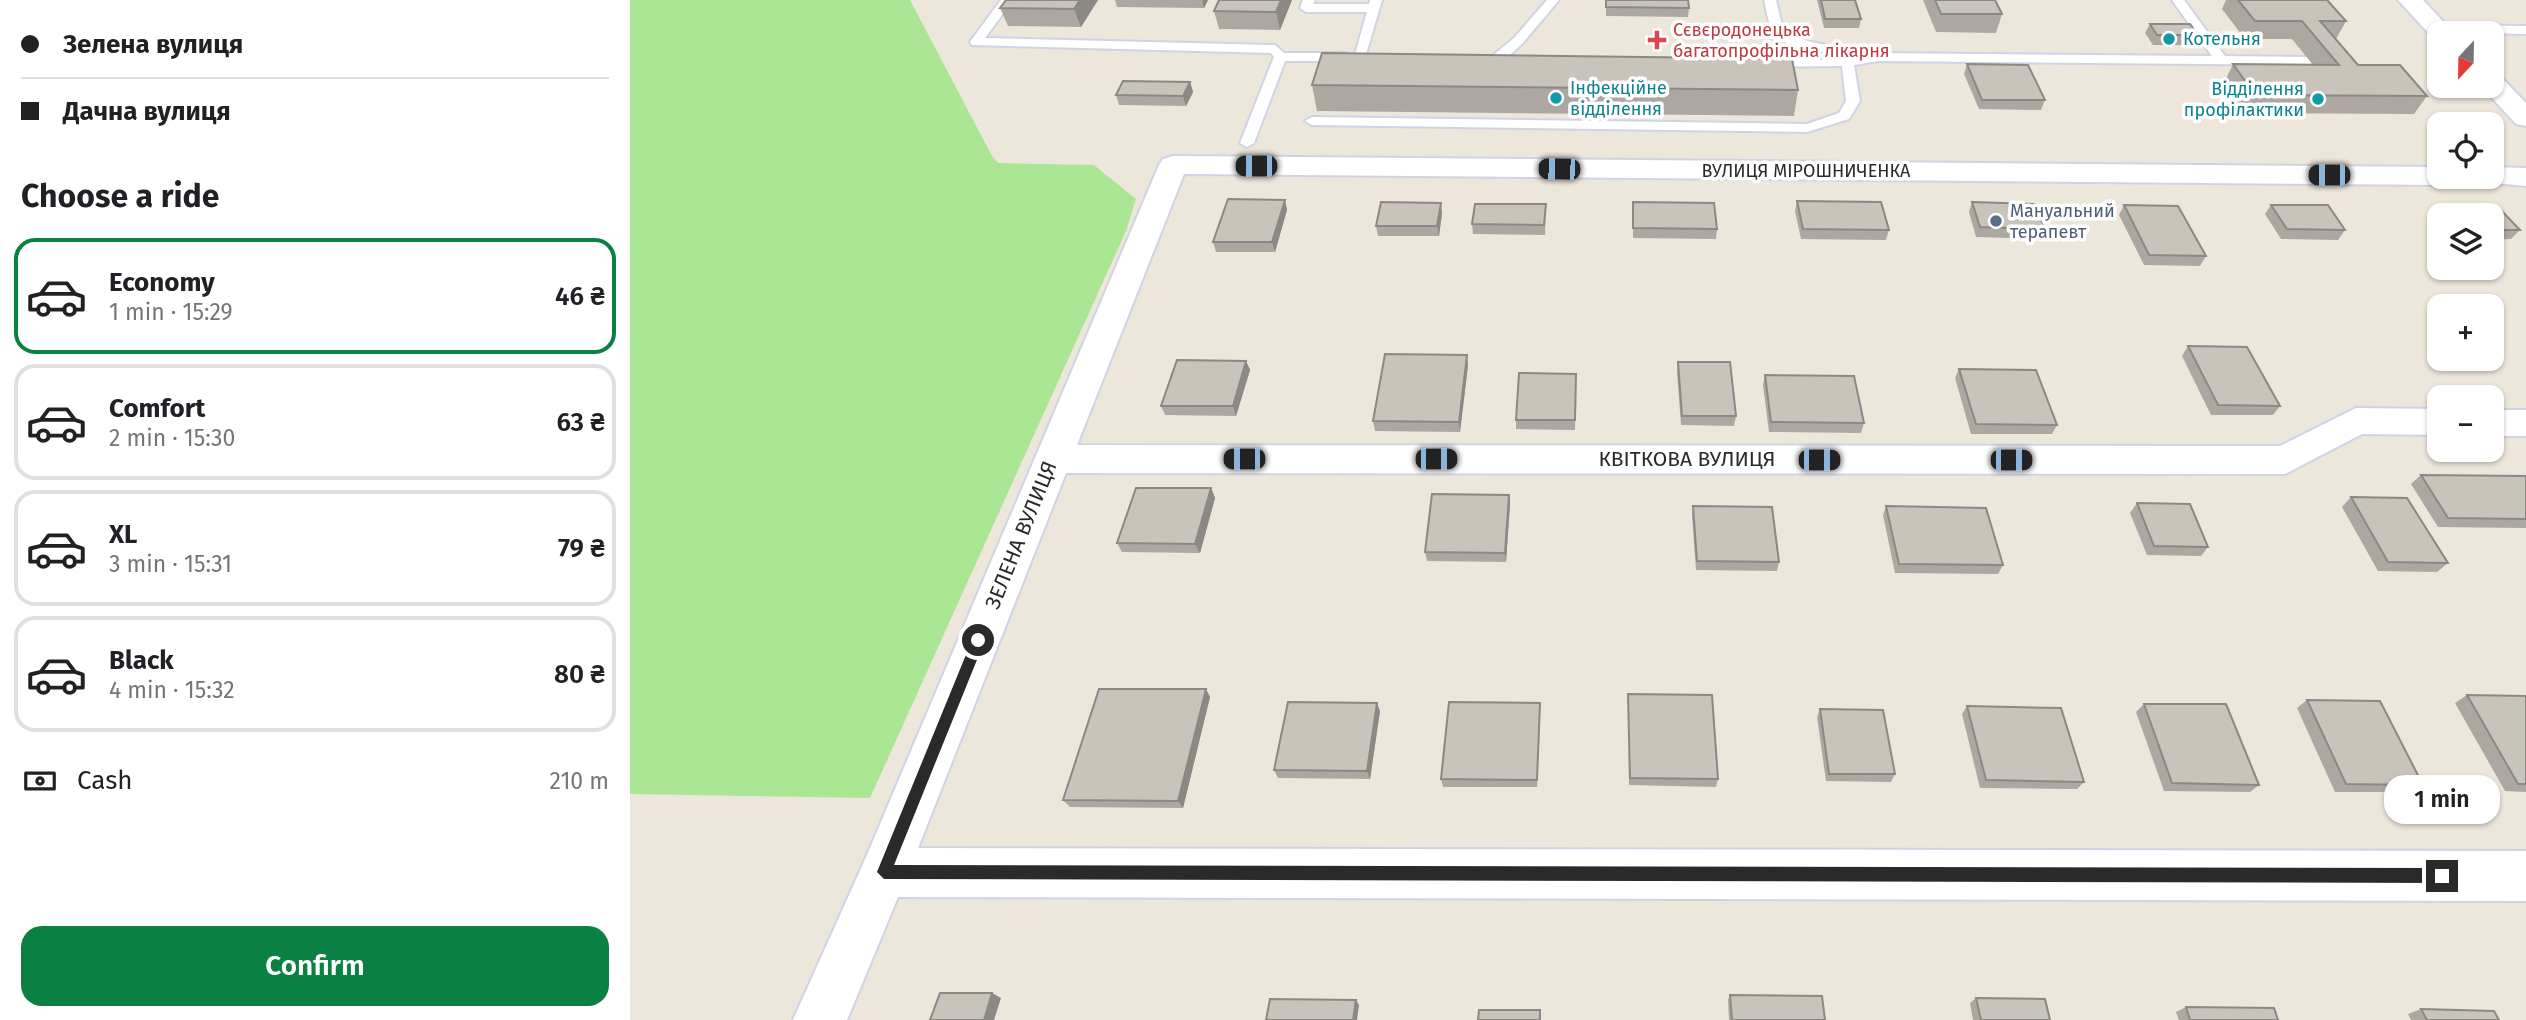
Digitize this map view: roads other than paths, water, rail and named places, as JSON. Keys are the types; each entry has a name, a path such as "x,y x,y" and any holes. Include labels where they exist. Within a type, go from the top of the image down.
{"street":[{"path":"2410,0 2430,21"},
{"path":"2504,95 2526,118"},
{"name":"ВУЛИЦЯ МІРОШНИЧЕНКА","path":"1173,166 2427,176"},
{"name":"ЗЕЛЕНА ВУЛИЦЯ","path":"820,1020 884,872 1173,166"},
{"path":"2504,176 2526,177"},
{"name":"КВІТКОВА ВУЛИЦЯ","path":"1052,459 2285,460 2356,421 2427,422"},
{"path":"2504,423 2526,423"},
{"path":"884,872 2526,876"}],"lane":[{"path":"1007,0 976,42 1275,49 1280,57"},
{"path":"1280,57 1367,58 1375,4 1306,8 1308,0"},
{"path":"1523,60 1489,59 1518,41 1553,0"},
{"path":"1770,0 1777,32 1797,45 1846,49 1878,57"},
{"path":"2178,0 2221,60"},
{"path":"2504,30 2526,30"},
{"path":"1247,143 1280,57"},
{"path":"1752,63 1847,62 1878,57 2309,61"},
{"path":"1312,121 1807,128 1846,117 1853,107 1852,79 1847,62"}],"place":[{"name":"Котельня","path":"2169,39"},
{"name":"Сєвєродонецька багатопрофільна лікарня","path":"1657,40"},
{"name":"Інфекційне відділення","path":"1556,98"},
{"name":"Відділення профілактики","path":"2318,99"},
{"name":"Мануальний терапевт","path":"1996,221"}]}
